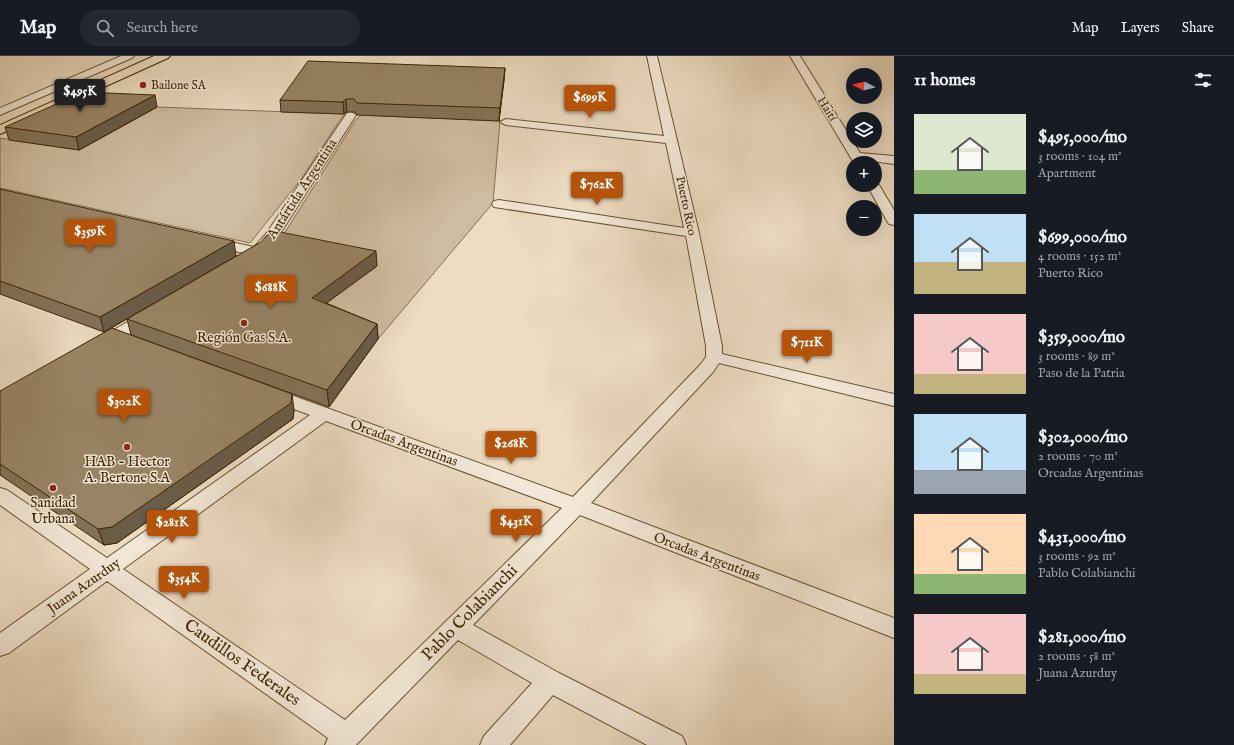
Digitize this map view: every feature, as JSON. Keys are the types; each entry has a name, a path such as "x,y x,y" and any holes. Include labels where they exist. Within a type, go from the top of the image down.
{"main road":[{"path":"0,123 152,56"},
{"path":"0,130 164,56"}],"street":[{"path":"0,112 130,56"},
{"name":"Puerto Rico","path":"652,56 692,233 714,346 714,357"},
{"name":"Haití","path":"795,56 856,156"},
{"name":"Antártida Argentina","path":"242,261 257,252 271,237 351,115"},
{"path":"506,122 671,140"},
{"path":"882,160 894,160"},
{"path":"879,192 889,204 894,221"},
{"path":"499,204 692,233"},
{"path":"202,240 257,252"},
{"path":"88,352 162,308"},
{"path":"115,336 138,344"},
{"path":"714,357 894,400"},
{"name":"Pablo Colabianchi","path":"342,741 577,506 707,368 714,357"},
{"name":"Orcadas Argentinas","path":"256,389 577,506 894,628"},
{"name":"Juana Azurduy","path":"0,646 323,414"},
{"name":"Caudillos Federales","path":"0,495 108,569 342,741"},
{"path":"456,627 550,681 673,745"},
{"path":"493,745 550,681"}],"shaded area":[{"path":"157,107 344,114 302,178 250,243 0,188 0,138 79,150"},
{"path":"361,115 500,121 493,203 378,339 313,313 277,245 355,121"}],"building":[{"path":"308,61 505,68 500,108 357,103 354,99 346,99 343,102 280,100"},
{"path":"83,92 155,95 76,137 5,127"},
{"path":"0,189 234,241 100,317 0,281"},
{"name":"Región Gas S.A.","path":"275,231 376,251 312,298 377,324 327,390 127,319 261,242 266,236"},
{"name":"HAB - Hector A. Bertone S.A","path":"112,328 292,394 291,403 112,527 98,529 0,464 0,391"}],"place":[{"name":"Bailone SA","path":"143,85"},
{"name":"Región Gas S.A.","path":"244,323"},
{"name":"HAB - Hector A. Bertone S.A","path":"127,447"},
{"name":"Sanidad Urbana","path":"53,488"}]}
